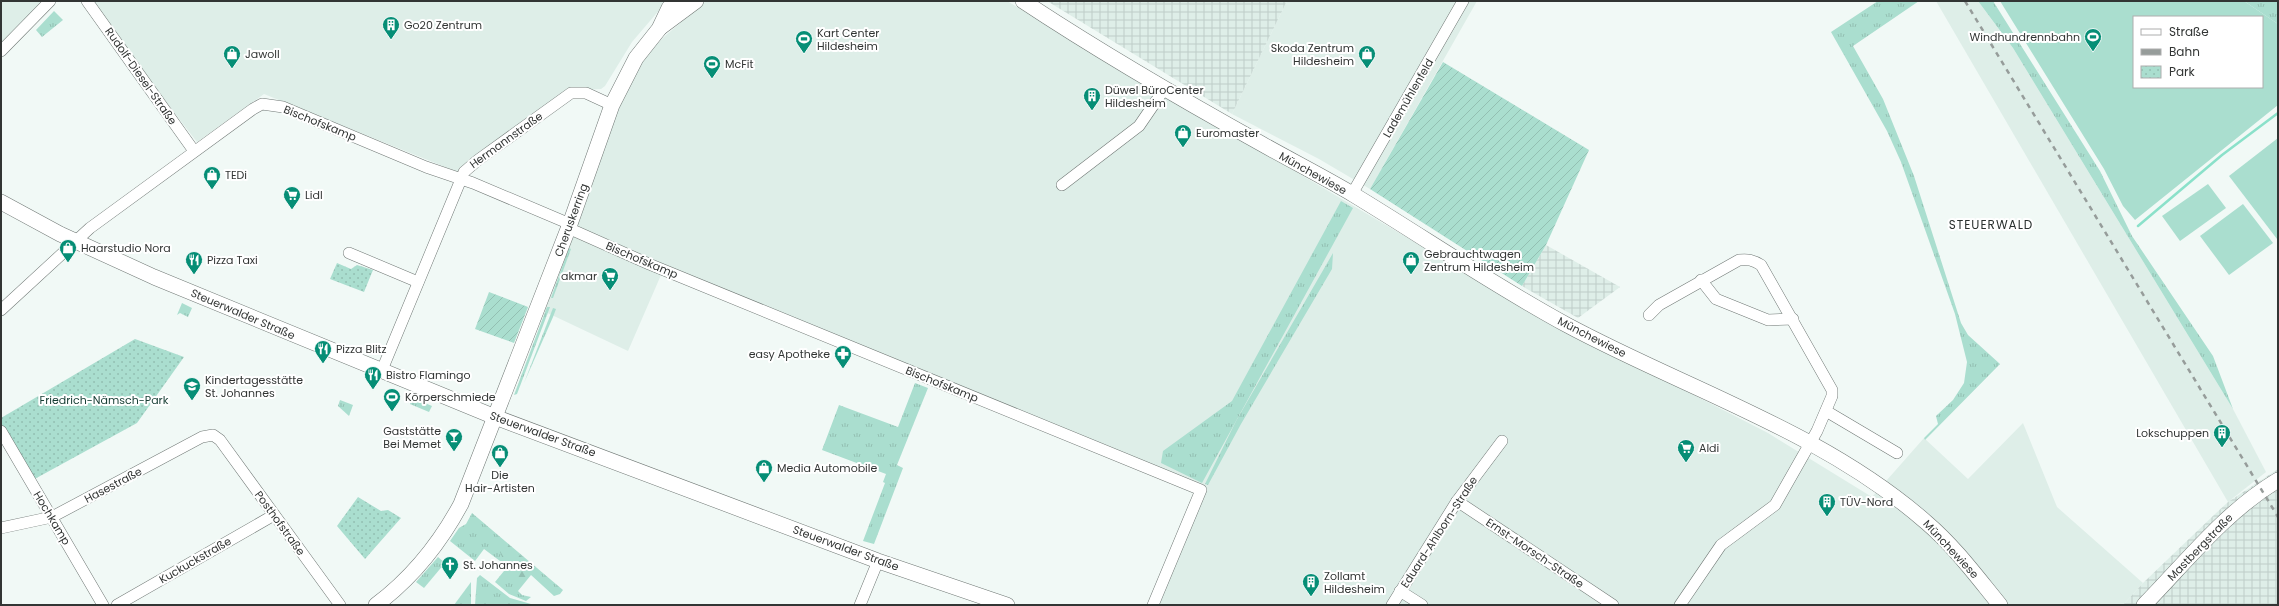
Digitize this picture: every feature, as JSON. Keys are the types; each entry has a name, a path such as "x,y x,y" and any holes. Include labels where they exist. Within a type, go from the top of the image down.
{"street":[{"path":"1,51 50,1"},
{"name":"Rudolf-Diesel-Straße","path":"87,1 194,151"},
{"name":"Cheruskerring","path":"376,605 408,578 447,527 466,492 569,226 612,105 636,58 659,29 669,8 677,1"},
{"name":"Cheruskerring","path":"659,29 696,1"},
{"name":"Münchewiese","path":"1023,1 1165,88 1352,194 1451,257 1569,326 1810,443 1878,484 1927,523 1956,552 2000,605"},
{"name":"Lademühlenfeld","path":"1352,194 1463,1"},
{"path":"1062,185 1139,126 1165,88"},
{"name":"Hermannstraße","path":"382,370 461,180 469,167 571,93 586,93 612,105"},
{"name":"Bischofskamp","path":"1,310 74,241 194,151 262,104 283,107 569,226 656,267 1201,490 1153,605"},
{"name":"Steuerwalder Straße","path":"1,202 74,241 251,318 495,417 878,561 1007,605"},
{"path":"349,253 418,282"},
{"path":"1649,315 1659,305 1738,260 1746,259 1754,261 1761,265 1832,390 1832,396 1826,411 1775,505 1721,545 1680,605"},
{"path":"1701,280 1716,299 1768,320 1793,319"},
{"path":"1826,411 1897,453"},
{"name":"Hochkamp","path":"1,431 104,605"},
{"name":"Hasestraße","path":"1,528 52,518 202,437 211,435 220,440"},
{"name":"Posthofstraße","path":"220,440 340,605"},
{"name":"Eduard-Ahlborn-Straße","path":"1392,605 1457,501 1502,441"},
{"name":"Mastbergstraße","path":"2144,605 2221,523 2240,506 2278,480"},
{"name":"Ernst-Morsch-Straße","path":"1457,501 1613,605"},
{"name":"Kuckuckstraße","path":"117,605 274,515"},
{"path":"860,605 878,561"},
{"path":"1400,591 1422,605"}],"shaded area":[{"path":"1,1 50,1 1,48"},
{"path":"88,1 667,1 632,42 605,86 601,89 578,90 460,173 264,94 197,142"},
{"path":"706,1 1007,1 1538,315 1768,433 1872,497 1924,438 1968,479 2023,423 2057,507 2143,583 2123,605 1154,605 1199,488 661,275 628,351 537,308 609,118 638,63 665,36"},
{"path":"1047,1 1287,1 1232,114"},
{"path":"1287,1 1477,1 1370,189 1319,159 1232,114"},
{"path":"1936,1 1978,1 2013,48 2233,409 2266,472 2228,502"},
{"path":"1546,245 1620,287 1578,318 1522,286"},
{"path":"2278,469 2278,605 2123,605 2143,583 2228,502"}],"green space":[{"path":"1878,1 1919,1 1853,46 1883,99 1914,176 1961,323 1968,335 2000,364 1925,440 1924,438 1938,424 1936,416 1953,400 1964,383 1967,362 1955,314 1901,162 1887,131 1831,32"},
{"path":"1978,1 1993,1 2100,171 2132,236 2213,356 2233,409 2013,48"},
{"path":"2000,1 2244,1 2278,24 2278,105 2135,220 2123,206 2104,169"},
{"path":"2244,1 2278,1 2278,24"},
{"path":"54,11 63,20 42,37 36,30"},
{"path":"1443,62 1589,150 1546,245 1522,286 1370,189"},
{"path":"2278,138 2278,238 2277,239 2229,176"},
{"path":"2208,184 2226,208 2180,241 2162,216"},
{"path":"1341,201 1353,208 1202,483 1161,463 1163,451 1232,401"},
{"path":"2243,204 2273,243 2229,275 2200,236"},
{"path":"569,248 571,249 553,298 551,298"},
{"path":"1333,253 1332,269 1241,424 1208,485 1205,484 1236,421"},
{"path":"337,263 351,269 357,265 373,270 364,292 330,279"},
{"path":"489,292 528,307 514,343 475,329"},
{"path":"182,303 192,308 188,317 180,313 177,315"},
{"path":"547,307 550,307 517,394 514,395"},
{"path":"553,308 556,309 553,317 524,383"},
{"name":"Friedrich-Nämsch-Park","path":"135,339 184,357 137,423 31,481 1,425 1,418"},
{"path":"915,383 928,388 897,465 903,468 874,544 863,541 885,483 883,482 886,474 822,450 839,405 898,427"},
{"path":"413,398 432,406 429,412 410,404"},
{"path":"340,400 353,405 349,416 338,406"},
{"path":"358,497 381,511 388,510 401,518 365,559 337,526"},
{"path":"472,513 563,590 560,594 554,596 531,575 518,591 522,595 531,597 526,601 509,594 495,582 504,571 501,568 504,564 484,549 475,561 450,541 459,528 466,524"},
{"path":"506,543 535,569 521,583 511,578 500,552 501,546"},
{"path":"438,557 445,563 424,588 416,582"},
{"path":"480,575 510,598 531,604 475,605 477,578"},
{"path":"471,582 471,605 454,605"}],"waterway":[{"path":"2138,226 2222,155 2278,113"}],"railway":[{"path":"1965,1 2278,517"}],"place":[{"name":"Go20 Zentrum","path":"391,40"},
{"name":"Windhundrennbahn","path":"2093,52"},
{"name":"Kart Center Hildesheim","path":"804,54"},
{"name":"Jawoll","path":"232,69"},
{"name":"Skoda Zentrum Hildesheim","path":"1367,69"},
{"name":"McFit","path":"712,79"},
{"name":"Düwel BüroCenter Hildesheim","path":"1092,111"},
{"name":"Euromaster","path":"1183,148"},
{"name":"TEDi","path":"212,190"},
{"name":"Lidl","path":"292,210"},
{"name":"Haarstudio Nora","path":"68,263"},
{"name":"Pizza Taxi","path":"194,275"},
{"name":"Gebrauchtwagen Zentrum Hildesheim","path":"1411,275"},
{"name":"akmar","path":"610,291"},
{"name":"Pizza Blitz","path":"323,364"},
{"name":"easy Apotheke","path":"843,369"},
{"name":"Bistro Flamingo","path":"373,390"},
{"name":"Kindertagesstätte St. Johannes","path":"192,401"},
{"name":"Körperschmiede","path":"392,412"},
{"name":"Lokschuppen","path":"2222,448"},
{"name":"Gaststätte Bei Memet","path":"454,452"},
{"name":"Aldi","path":"1686,463"},
{"name":"Die Hair-Artisten","path":"500,468"},
{"name":"Media Automobile","path":"764,483"},
{"name":"TÜV-Nord","path":"1827,517"},
{"name":"St. Johannes","path":"450,580"},
{"name":"Zollamt Hildesheim","path":"1311,597"}],"district":[{"name":"STEUERWALD","path":"1991,225"}]}
